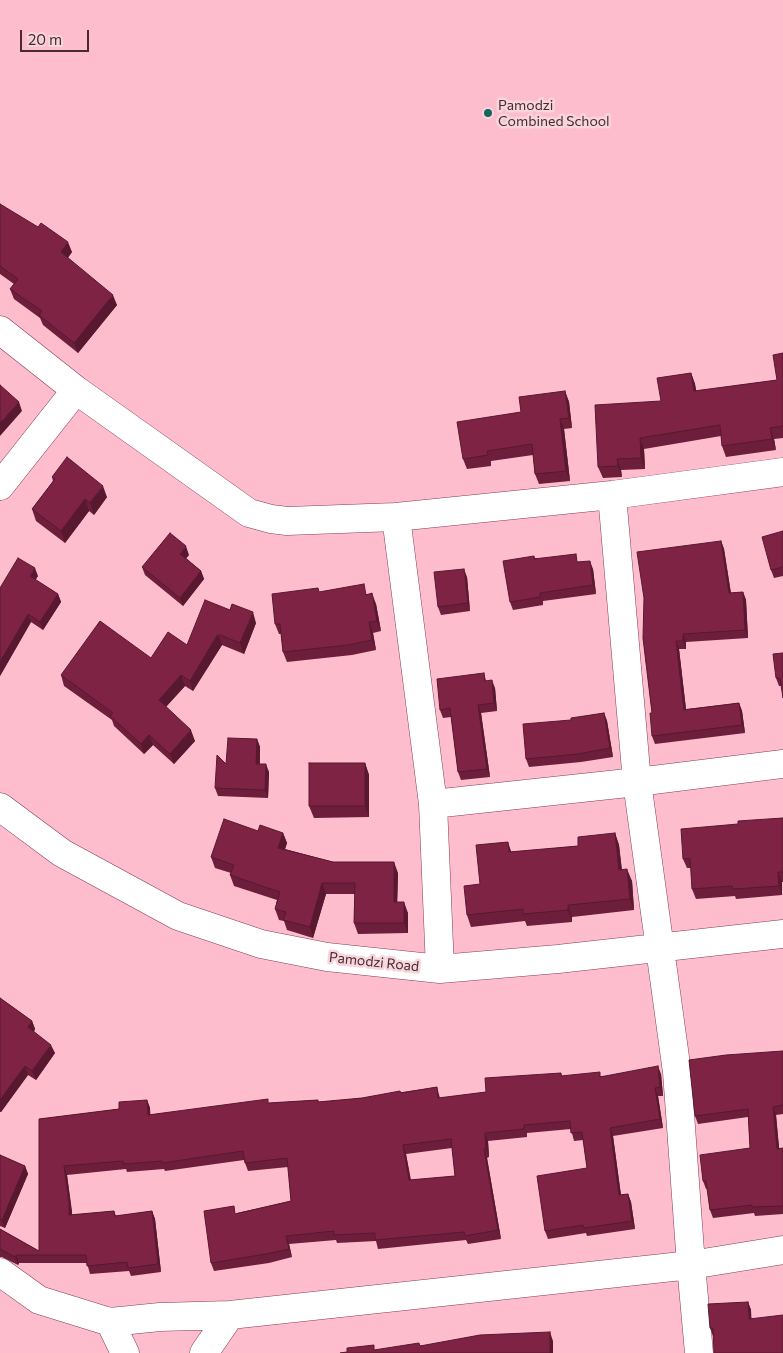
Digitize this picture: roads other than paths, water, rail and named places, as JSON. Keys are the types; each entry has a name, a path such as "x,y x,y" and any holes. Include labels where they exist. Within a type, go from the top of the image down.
{"street":[{"path":"0,330 76,390 249,513 271,519 287,521 396,517 612,495 783,472"},
{"path":"0,486 76,390"},
{"path":"612,495 637,782 676,1072 690,1264 699,1353"},
{"path":"396,517 433,804 440,969"},
{"path":"433,804 783,764"},
{"name":"Pamodzi Road","path":"0,807 62,853 178,916 261,944 327,957 440,969 558,959 783,934"},
{"path":"0,1272 39,1300 110,1322 160,1317 230,1315 690,1264 783,1250"},
{"path":"204,1353 230,1315"},
{"path":"110,1322 125,1353"}],"place":[{"name":"Pamodzi Combined School","path":"488,113"}]}
